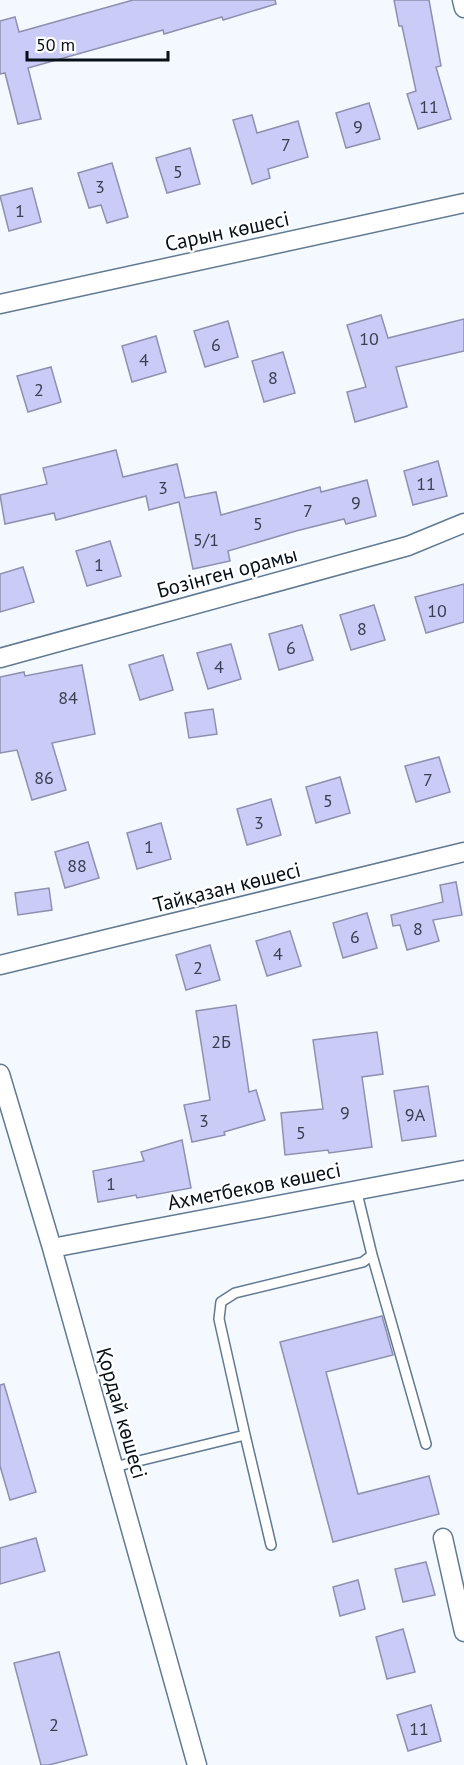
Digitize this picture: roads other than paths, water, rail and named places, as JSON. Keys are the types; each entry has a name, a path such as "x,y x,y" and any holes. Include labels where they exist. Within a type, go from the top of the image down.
{"street":[{"path":"462,0 464,8"},
{"name":"Сарын көшесі","path":"0,304 464,203"},
{"name":"Бозінген орамы","path":"0,658 408,546 464,523"},
{"name":"Тайқазан көшесі","path":"0,965 464,852"},
{"name":"Қордай көшесі","path":"0,1074 52,1248 197,1765"},
{"name":"Ахметбеков көшесі","path":"52,1248 464,1170"},
{"path":"443,1538 464,1632"}],"lane":[{"path":"356,1189 372,1255 426,1444"},
{"path":"271,1545 219,1319 221,1302 235,1293 363,1262 372,1255"},
{"path":"114,1467 244,1435"}]}
